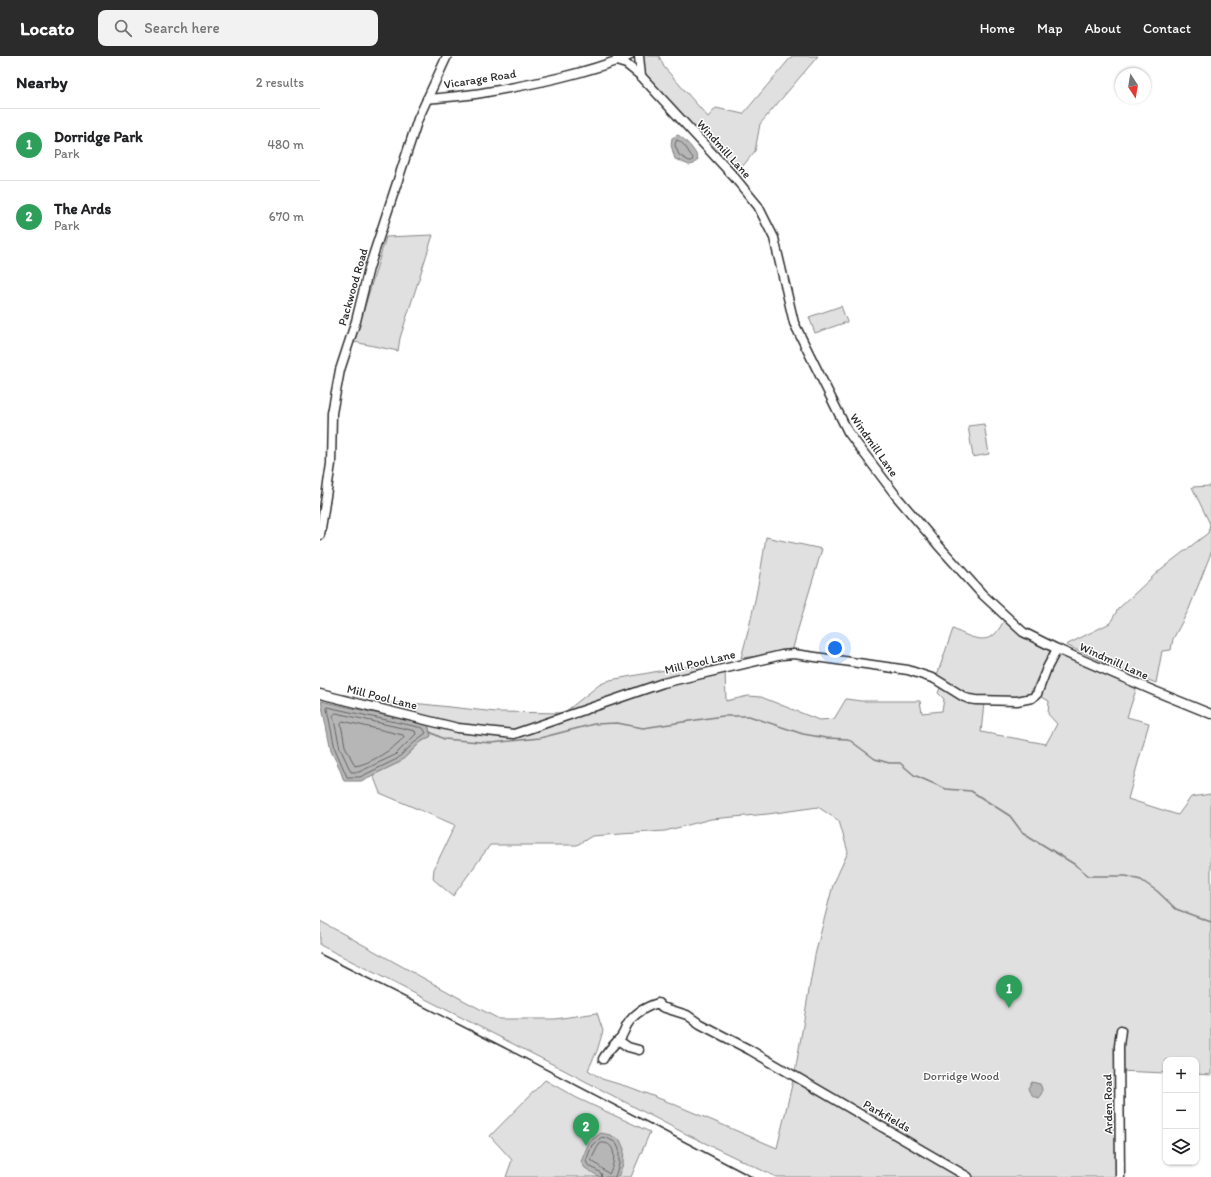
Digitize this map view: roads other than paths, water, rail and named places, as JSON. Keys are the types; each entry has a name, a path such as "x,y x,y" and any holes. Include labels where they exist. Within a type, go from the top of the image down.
{"street":[{"name":"Packwood Road","path":"320,535 331,464 332,413 340,370 356,321 369,268 418,119 447,56"},
{"name":"Vicarage Road","path":"427,99 487,92 539,82 616,61 628,56"},
{"path":"639,56 641,76"},
{"name":"Windmill Lane","path":"616,61 626,64 641,76 735,178 758,206 774,238 794,323 848,432 897,497 982,594 1023,632 1057,649 1211,714"},
{"path":"434,85 443,97"},
{"name":"Mill Pool Lane","path":"320,694 458,728 514,734 662,683 782,655 794,654 908,670 935,679 964,697 976,700 1024,701 1037,694 1047,668 1057,649"},
{"name":"Parkfields","path":"603,1059 608,1050 618,1040 637,1013 648,1006 658,1003 662,1007 685,1014 968,1177"},
{"name":"Arden Road","path":"1120,1177 1119,1046 1121,1030"},
{"path":"618,1040 628,1047 639,1050"}],"water":[{"path":"678,135 687,142 695,152 698,159 694,164 689,165 675,159 671,145 672,138"},
{"path":"321,701 428,725 431,736 421,742 400,762 361,781 344,781 331,751"},
{"path":"1032,1082 1040,1084 1041,1086 1042,1093 1038,1098 1032,1094 1028,1088"},
{"path":"601,1133 610,1135 620,1140 624,1149 623,1164 618,1177 600,1177 585,1168 581,1162 589,1142"}],"waterway":[{"path":"430,732 444,739 491,743 540,738 594,724 617,723 643,728 723,716 749,716 803,734 826,738 848,739 875,759 889,763 900,763 914,775 946,789 971,791 1010,816 1022,832 1074,864 1089,876 1126,876 1141,880 1157,891 1176,909 1211,922"}],"railway":[{"path":"320,954 503,1047 752,1177"}],"place":[{"name":"Dorridge Park","path":"1009,1008"},
{"name":"The Ards","path":"586,1146"}],"park label":[{"name":"Dorridge Wood","path":"961,1076"}]}
